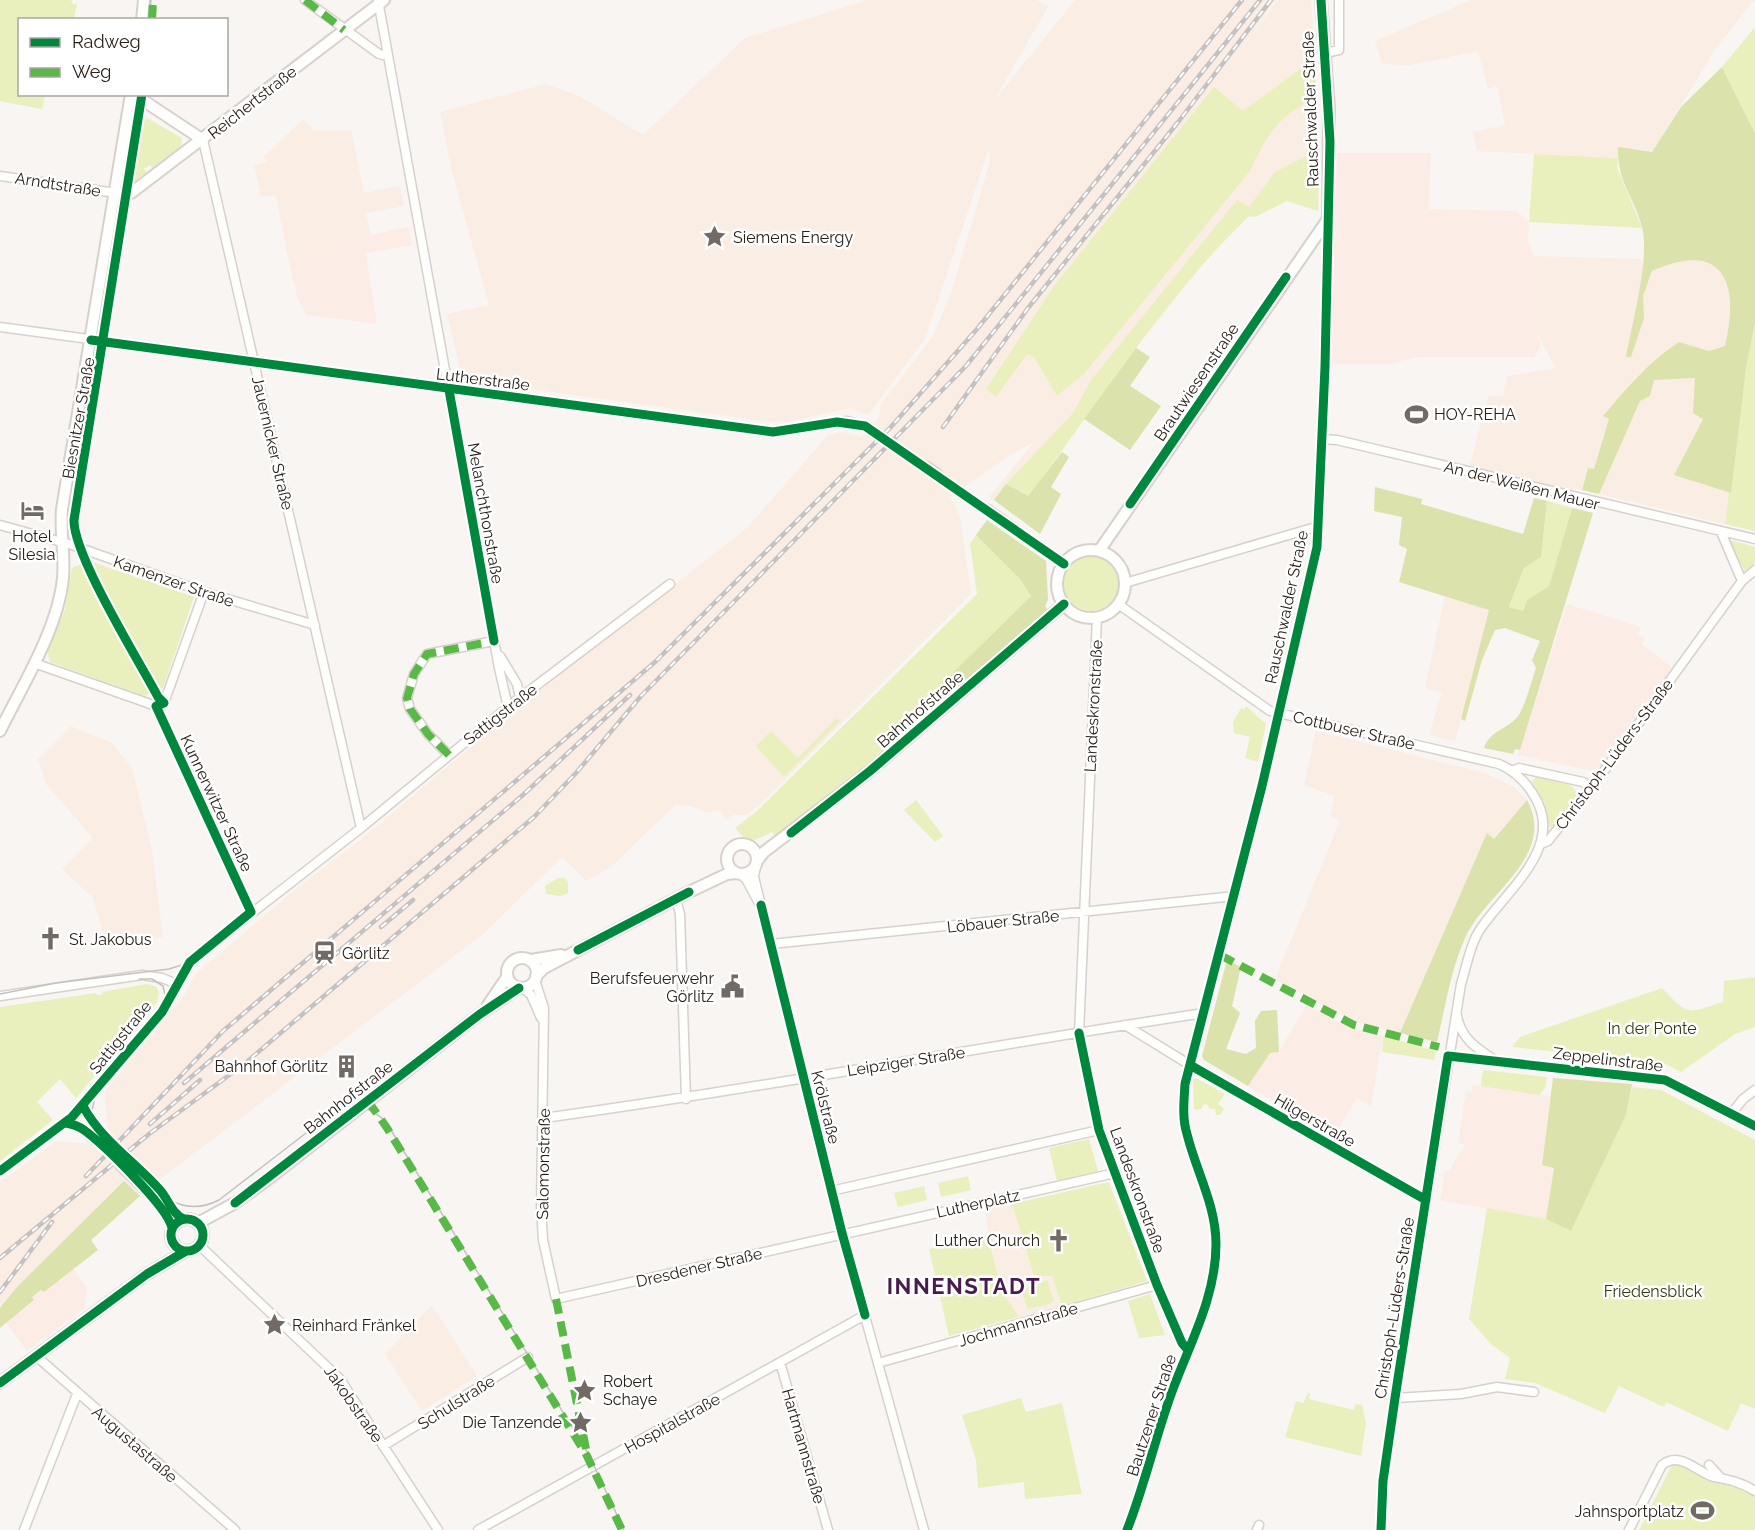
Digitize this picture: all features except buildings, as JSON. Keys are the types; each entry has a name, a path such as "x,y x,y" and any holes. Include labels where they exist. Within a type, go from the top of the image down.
{"main road":[{"path":"142,18 144,0"},
{"name":"Rauschwalder Straße","path":"1321,0 1329,109 1328,219"},
{"name":"Reichertstraße","path":"116,193 131,193 380,1"},
{"path":"131,97 144,101 202,140"},
{"name":"Biesnitzer Straße","path":"0,731 34,663 60,592 63,561 62,509 131,97"},
{"name":"Brautwiesenstraße","path":"1099,551 1328,219"},
{"path":"1099,551 1117,562 1125,583 1118,604 1110,612 1097,617 1079,615 1064,604 1058,584 1064,564 1080,552 1099,551"},
{"name":"Bahnhofstraße","path":"756,863 764,852 870,771 1064,604"},
{"name":"Bahnhofstraße","path":"752,848 791,832"},
{"path":"727,859 729,852 736,845 744,844 752,848"},
{"name":"Krölstraße","path":"752,848 756,863"},
{"name":"Bahnhofstraße","path":"690,892 722,868 727,859"},
{"name":"Krölstraße","path":"727,859 729,867 738,874"},
{"path":"738,874 748,873 756,863"},
{"name":"Bahnhofstraße","path":"198,1223 235,1203 480,1014 536,978 544,969 690,892 727,874 738,874"},
{"name":"Bahnhofstraße","path":"480,1014 498,994 507,977 507,968 513,960 522,958 531,960 579,950"},
{"path":"531,960 536,967 536,978"},
{"path":"507,977 511,984 521,988"},
{"name":"Bahnhofstraße","path":"0,1383 147,1274 201,1240 235,1203"},
{"path":"172,1228 184,1219 198,1223 201,1240"},
{"name":"Bahnhofstraße","path":"147,1274 166,1254 172,1228"},
{"path":"171,1240 177,1248 186,1251"}],"street":[{"path":"305,0 379,54 388,56"},
{"name":"Rauschwalder Straße","path":"1324,53 1339,50 1339,0"},
{"name":"Melanchthonstraße","path":"380,1 388,56 508,707"},
{"name":"Jauernicker Straße","path":"202,140 361,828"},
{"name":"Arndtstraße","path":"0,176 116,193"},
{"name":"Rauschwalder Straße","path":"1190,1065 1235,896 1317,548 1328,219"},
{"name":"Lutherstraße","path":"0,327 449,390 773,432 847,421 870,428"},
{"name":"An der Weißen Mauer","path":"1322,439 1337,440 1755,539"},
{"path":"927,466 937,473"},
{"path":"988,509 1064,564"},
{"name":"Kamenzer Straße","path":"0,525 61,542 204,592 315,625"},
{"path":"1125,583 1318,526"},
{"path":"1721,532 1742,581"},
{"name":"Christoph-Lüders-Straße","path":"1381,1530 1383,1481 1448,1056 1461,984 1477,935 1528,868 1541,844 1548,841 1591,788 1742,581 1755,570"},
{"name":"Sattigstraße","path":"0,1171 66,1123 83,1106 162,1012 191,961 361,828 508,707 670,584"},
{"path":"34,663 156,706 164,703 204,592"},
{"name":"Cottbuser Straße","path":"1118,604 1260,705 1279,714 1491,762 1512,771 1527,785 1539,804 1543,822 1541,844"},
{"name":"Landeskronstraße","path":"1097,617 1079,1034 1099,1130 1157,1285 1182,1343 1188,1350"},
{"path":"449,755 428,734 410,709 407,698 414,674 420,661 427,654 495,641"},
{"name":"Melanchthonstraße","path":"495,641 506,668 517,684 520,698"},
{"name":"Kunnerwitzer Straße","path":"156,706 251,912"},
{"name":"Cottbuser Straße","path":"1512,771 1515,767 1529,770 1583,782 1591,788"},
{"name":"Krölstraße","path":"756,863 754,877 831,1191 924,1530"},
{"name":"Krölstraße","path":"738,874 746,879 761,905"},
{"name":"Löbauer Straße","path":"771,944 1235,896"},
{"path":"676,899 680,914 686,1099"},
{"path":"0,996 142,975 162,978 177,984"},
{"name":"Salomonstraße","path":"536,978 544,1004 541,1207 543,1240 556,1299"},
{"name":"Salomonstraße","path":"521,988 536,1004 543,1027"},
{"path":"1456,1012 1463,1034 1471,1044 1496,1061"},
{"name":"Leipziger Straße","path":"544,1118 686,1099 803,1077 1204,1013"},
{"path":"1125,1025 1190,1065"},
{"name":"Zeppelinstraße","path":"1448,1056 1665,1080 1755,1126"},
{"name":"Hilgerstraße","path":"1190,1065 1426,1200"},
{"name":"Bautzener Straße","path":"1126,1530 1141,1494 1168,1402 1209,1299 1216,1242 1213,1215 1186,1133 1183,1107 1190,1065"},
{"path":"1732,1113 1743,1099 1755,1090"},
{"path":"83,1106 101,1132"},
{"path":"66,1123 82,1129 94,1140"},
{"path":"831,1191 1099,1130"},
{"path":"128,1158 160,1190 177,1215 184,1219"},
{"path":"120,1166 164,1209 172,1228"},
{"name":"Lutherplatz","path":"842,1233 1115,1173"},
{"name":"Dresdener Straße","path":"556,1299 842,1233"},
{"name":"Jakobstraße","path":"201,1240 326,1363 349,1392 438,1530"},
{"name":"Jochmannstraße","path":"878,1363 1157,1285"},
{"name":"Hospitalstraße","path":"478,1530 865,1315"},
{"name":"Augustastraße","path":"36,1356 236,1530"},
{"name":"Schulstraße","path":"383,1446 528,1357"},
{"name":"Hartmannstraße","path":"780,1362 828,1530"},
{"name":"Christoph-Lüders-Straße","path":"1395,1398 1461,1394 1497,1387 1534,1392"},
{"path":"24,1530 77,1394"},
{"path":"1629,1530 1662,1465 1671,1460 1690,1464 1713,1477 1739,1481 1755,1491"},
{"path":"1709,1465 1722,1478"}],"shaded area":[{"path":"868,0 1037,0 1048,7 993,102 1075,0 1276,0 1223,74 1278,0 1311,0 1320,149 1215,249 1136,348 1015,515 989,497 1034,442 1010,455 950,497 960,516 971,594 761,804 747,815 734,815 726,820 720,810 705,812 691,806 675,805 612,866 586,881 562,857 483,934 159,1180 132,1153 116,1170 141,1195 0,1323 0,1182 57,1141 90,1144 107,1127 105,1091 184,996 196,974 298,887 363,838 505,718 748,527 828,435 843,432 862,437 879,418 881,404 933,336 951,294 990,161 989,148 925,339 868,415 849,408 792,421 771,422 471,381 462,377 447,314 489,305 451,168 440,112 546,84 579,96 643,135 745,38"},
{"path":"1471,0 1754,0 1716,48 1652,152 1619,148 1618,158 1477,151 1473,132 1505,125 1497,86 1488,89 1478,51 1406,66 1382,63 1375,41"},
{"path":"303,119 314,131 351,130 364,193 400,186 404,206 366,213 371,235 287,253 276,195 261,197 254,165 267,162 264,157"},
{"path":"1337,153 1431,153 1429,209 1517,211 1529,222 1528,241 1534,256 1533,327 1541,345 1535,357 1419,357 1388,364 1330,364"},
{"path":"408,227 412,245 366,253 377,324 306,315 297,297 287,253"},
{"path":"1534,256 1642,259 1643,296 1653,271 1676,261 1699,261 1719,267 1728,280 1730,326 1725,347 1709,351 1679,342 1660,355 1636,377 1603,416 1610,418 1594,470 1587,468 1582,490 1573,488 1572,491 1470,466 1488,396 1503,396 1507,376 1556,368 1533,327"},
{"path":"1696,378 1693,413 1703,418 1674,475 1731,493 1725,524 1599,494 1640,401 1650,396 1653,380"},
{"path":"1445,596 1490,609 1455,741 1429,735 1442,692 1425,688"},
{"path":"1567,604 1641,627 1638,634 1645,639 1641,644 1672,667 1604,764 1592,771 1518,755"},
{"name":"St. Jakobus","path":"71,726 112,743 132,768 152,850 163,937 107,946 93,898 62,869 93,838 46,784 38,759"},
{"path":"1316,731 1485,773 1514,787 1527,800 1494,839 1487,834 1400,1033 1355,1022 1275,979 1340,821 1330,816 1335,796 1304,785"},
{"path":"1306,1005 1349,1027 1383,1036 1371,1107 1357,1098 1334,1137 1248,1086 1270,1052 1279,1052"},
{"path":"1473,1085 1550,1096 1542,1165 1554,1168 1546,1219 1440,1200 1445,1171 1449,1171 1465,1145 1458,1142 1466,1091 1472,1092"},
{"path":"1012,1204 1034,1276 1052,1275 1062,1306 1019,1317 1001,1290 984,1210"},
{"path":"73,1269 87,1288 85,1308 27,1351 6,1323 34,1301 32,1298 41,1290 44,1292"},
{"path":"432,1305 477,1376 422,1411 385,1354"}],"green space":[{"path":"0,0 71,0 73,4 77,4 74,18 18,18 18,96 45,96 42,109 0,101"},
{"path":"1755,27 1755,133 1722,67"},
{"path":"1314,59 1317,96 1292,111 1269,135 1250,171 1084,374 1057,396 1034,357 1027,354 996,397 986,389 1054,286 1214,87 1243,111"},
{"path":"1722,67 1755,133 1755,323 1746,368 1731,493 1674,475 1703,419 1693,413 1695,378 1654,380 1650,396 1640,401 1599,494 1582,490 1588,468 1594,469 1609,419 1603,416 1638,376 1679,342 1709,351 1725,346 1730,303 1727,286 1721,273 1711,264 1696,260 1676,262 1652,271 1643,296 1644,318 1631,357 1626,357 1642,273 1644,240 1639,216 1623,180 1618,160 1618,147 1652,152 1681,107"},
{"path":"145,117 182,138 181,146 152,168 150,165 144,169 147,172 134,181"},
{"path":"1320,149 1318,211 1287,201 1255,217 1249,216 1218,248 1160,316 1028,497 1006,484 1073,413 1091,380 1237,200 1249,207 1275,172"},
{"path":"1534,154 1618,158 1617,167 1642,228 1529,222"},
{"path":"1755,323 1755,531 1725,524 1746,368"},
{"path":"1136,348 1150,357 1130,386 1161,406 1130,450 1084,419"},
{"path":"1062,452 1069,457 1051,487 1061,494 1040,534 994,500 1006,484 1028,496"},
{"path":"1375,487 1422,499 1421,504 1523,534 1534,498 1547,501 1541,557 1524,568 1509,607 1523,611 1527,600 1549,586 1572,508 1593,513 1520,750 1515,749 1513,754 1484,748 1495,733 1516,719 1520,713 1536,668 1532,660 1540,641 1505,628 1495,630 1482,660 1465,721 1461,719 1489,610 1399,582 1407,549 1399,545 1402,517 1374,511"},
{"path":"1547,501 1572,508 1549,586 1527,600 1523,611 1509,608 1524,568 1541,557"},
{"path":"987,520 1046,561 1048,600 1045,606 1048,610 875,758 923,702 1031,596 1021,580 976,535"},
{"path":"976,535 1021,580 1031,596 923,702 859,775 857,773 822,804 774,835 772,832 755,840 743,837 735,828 757,811 977,594 970,544"},
{"path":"1731,540 1755,547 1755,563 1745,571 1729,542"},
{"path":"1091,555 1106,560 1114,568 1119,583 1114,598 1106,606 1091,611 1076,606 1068,598 1063,583 1068,568 1076,560"},
{"path":"89,561 194,597 163,688 144,696 50,662 47,650 65,609 72,568"},
{"path":"1246,706 1266,724 1258,762 1245,758 1250,737 1234,733 1233,722 1241,708 1244,710"},
{"path":"837,718 840,721 784,777 756,746 771,731 798,758"},
{"path":"1536,777 1570,785 1580,796 1555,828 1549,827 1544,802 1532,782"},
{"path":"916,800 943,836 935,842 904,810"},
{"path":"1527,800 1534,820 1533,838 1516,872 1476,920 1466,936 1452,975 1437,1042 1400,1033 1487,833 1494,839"},
{"path":"558,878 564,878 568,882 568,893 561,896 546,894 545,886"},
{"path":"1227,960 1241,967 1232,1006 1240,1013 1226,1049 1246,1054 1256,1048 1255,1021 1261,1011 1277,1010 1279,1052 1270,1053 1248,1086 1204,1060 1202,1056"},
{"name":"In der Ponte","path":"1755,977 1755,1027 1735,1034 1681,1072 1666,1064 1512,1047 1520,1037 1662,988 1683,1008 1702,1009 1723,1002 1724,981"},
{"path":"147,984 157,987 159,994 157,1002 76,1098 60,1079 37,1102 53,1120 0,1161 0,1007 96,993 102,995 102,992"},
{"path":"1383,1036 1436,1051 1434,1060 1382,1052"},
{"path":"1483,1070 1547,1077 1545,1088 1539,1095 1481,1086"},
{"path":"1196,1078 1225,1094 1218,1104 1224,1109 1220,1115 1216,1115 1215,1109 1209,1109 1208,1105 1204,1104 1201,1109 1194,1110 1193,1079"},
{"path":"1553,1078 1632,1084 1626,1115 1571,1231 1546,1219 1554,1168 1542,1165"},
{"name":"Friedensblick","path":"1632,1087 1661,1090 1755,1140 1755,1409 1741,1403 1728,1431 1666,1402 1664,1407 1619,1386 1605,1413 1535,1383 1505,1379 1510,1358 1491,1344 1469,1319 1487,1208 1546,1219 1571,1231 1626,1115"},
{"path":"1089,1139 1098,1171 1057,1181 1049,1148"},
{"path":"968,1176 971,1190 941,1197 938,1183"},
{"path":"124,1181 140,1196 91,1240 98,1250 44,1292 41,1290 32,1297 34,1300 0,1328 0,1308 17,1287"},
{"path":"1109,1182 1147,1281 1062,1306 1052,1276 1034,1276 1012,1204"},
{"path":"924,1186 927,1200 898,1207 894,1193"},
{"path":"988,1234 1001,1290 1019,1317 949,1336 929,1249"},
{"path":"1047,1280 1054,1301 1047,1305 1027,1309 1022,1290"},
{"path":"1150,1294 1165,1335 1139,1338 1128,1301"},
{"path":"1310,1393 1309,1399 1354,1410 1355,1404 1362,1405 1366,1423 1361,1456 1285,1437 1296,1401 1303,1403"},
{"path":"1021,1398 1026,1412 1062,1403 1082,1494 1025,1499 1024,1482 978,1488 976,1460 962,1415"},
{"name":"Jahnsportplatz","path":"1673,1463 1755,1492 1755,1530 1639,1530"}],"tunnel":[{"path":"870,428 927,466"},
{"path":"937,473 988,509"},
{"path":"101,1132 128,1158"},
{"path":"94,1140 120,1166"}],"tram line":[{"path":"149,18 151,0"},
{"path":"99,1135 90,1120 95,1097 164,1013 193,964 243,921 247,906 246,895 158,706 81,559 73,538 72,517 139,96"},
{"path":"0,994 56,983 169,969 185,964 193,957"},
{"path":"139,979 152,979 163,986 165,995 160,1010"},
{"path":"125,1161 167,1198 178,1204 204,1205 219,1200 336,1110 350,1107 363,1108 381,1117 589,1455 624,1530"}],"railway":[{"path":"86,1176 223,1031 655,662 890,428 977,329 1242,0"},
{"path":"0,1258 149,1134 243,1065 534,817 576,773 641,696 966,366 1260,0"},
{"path":"943,427 1028,308 1179,121 1271,0"},
{"path":"184,1083 524,794 630,695"},
{"path":"381,927 413,900"},
{"path":"150,1124 200,1080"},
{"path":"0,1292 52,1222"}],"marked path":[{"path":"152,18 153,0"},
{"path":"305,0 344,30"},
{"path":"449,755 428,734 410,709 407,698 414,674 427,654 494,641"},
{"path":"1220,955 1354,1025 1439,1047"},
{"path":"368,1101 387,1128 587,1456 622,1530"},
{"path":"556,1299 586,1449"}],"cycle path":[{"path":"1127,1530 1169,1400 1206,1304 1215,1265 1216,1244 1213,1216 1185,1128 1185,1084 1262,786 1317,547 1325,367 1330,141 1321,0"},
{"path":"0,1171 72,1117 162,1012 190,962 251,912 156,706 164,703 158,697 95,582 84,557 74,520 142,96"},
{"path":"1130,504 1286,277"},
{"path":"91,340 773,432 837,422 865,426 1064,564"},
{"path":"449,390 494,641"},
{"path":"791,833 870,771 1064,604"},
{"path":"578,950 689,892"},
{"path":"761,905 842,1233 865,1315"},
{"path":"235,1203 480,1014 519,988"},
{"path":"1079,1033 1099,1130 1157,1285 1182,1343 1188,1350"},
{"path":"1381,1530 1383,1481 1448,1056 1665,1080 1755,1126"},
{"path":"1190,1065 1426,1200"},
{"path":"83,1106 99,1130 160,1190 173,1210 184,1219"},
{"path":"66,1123 84,1130 105,1148 147,1191 168,1218 172,1228"},
{"path":"187,1219 198,1224 203,1235 198,1246 187,1251 176,1246 171,1235 176,1224 187,1219"},
{"path":"0,1383 147,1274 186,1251"}],"place":[{"name":"Siemens Energy","path":"715,237"},
{"name":"HOY-REHA","path":"1416,414"},
{"name":"Hotel Silesia","path":"32,511"},
{"name":"St. Jakobus","path":"51,939"},
{"name":"Görlitz","path":"324,953"},
{"name":"Berufsfeuerwehr Görlitz","path":"732,987"},
{"name":"Bahnhof Görlitz","path":"346,1066"},
{"name":"Luther Church","path":"1058,1240"},
{"name":"Reinhard Fränkel","path":"274,1325"},
{"name":"Robert Schaye","path":"585,1390"},
{"name":"Die Tanzende","path":"580,1422"},
{"name":"Jahnsportplatz","path":"1702,1511"}],"district":[{"name":"INNENSTADT","path":"964,1286"}]}
